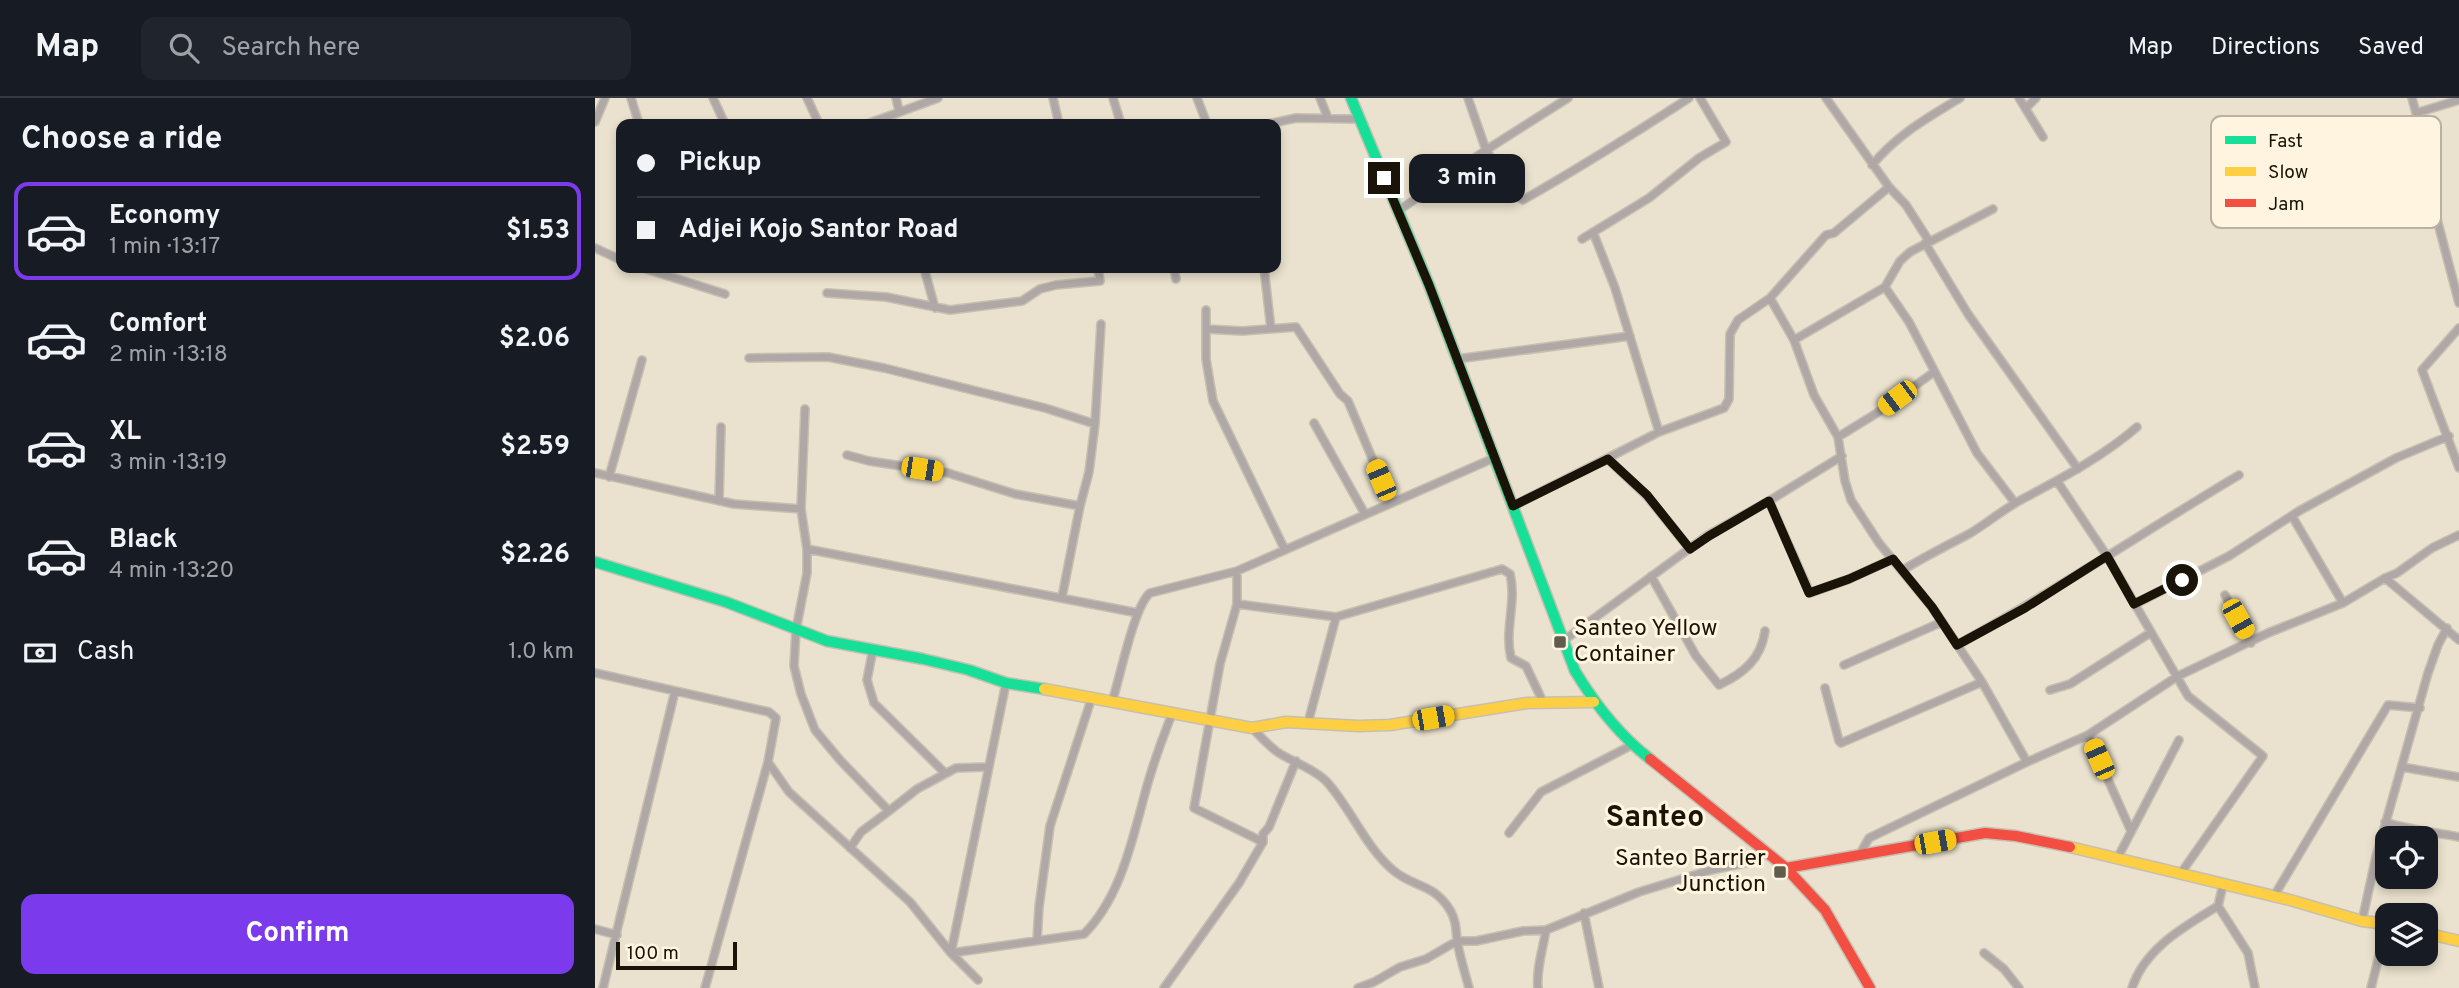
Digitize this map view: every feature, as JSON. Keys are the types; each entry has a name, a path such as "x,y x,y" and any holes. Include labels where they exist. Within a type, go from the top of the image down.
{"street":[{"path":"595,122 605,98"},
{"path":"631,98 637,119"},
{"path":"713,98 723,119"},
{"path":"807,98 817,119"},
{"path":"895,98 899,111"},
{"path":"879,119 938,98"},
{"path":"1053,98 1058,119"},
{"path":"1113,98 1119,119"},
{"path":"1197,98 1205,119"},
{"path":"1320,98 1328,118"},
{"path":"1351,98 1457,359 1575,671 1594,702 1632,745 1786,868 1825,910 1870,988"},
{"path":"1468,98 1486,150 1516,196 1524,200 1599,153 1622,142 1689,98"},
{"path":"1398,211 1568,98"},
{"path":"1582,239 1650,198 1699,158 1726,142 1700,98"},
{"path":"1826,98 1872,165 1906,205 1968,314 2078,469"},
{"path":"1872,165 1894,141 1960,98"},
{"path":"2019,98 2043,137"},
{"path":"2027,107 2036,98"},
{"path":"2412,98 2417,116"},
{"path":"2416,113 2459,100"},
{"path":"1281,121 1296,118 1359,119"},
{"path":"1513,506 1659,432 1718,413 1724,408 1729,399 1730,334 1734,325 1770,298 1826,235 1834,233 1889,187"},
{"path":"1794,341 1885,287 1900,261 1927,242 1993,209"},
{"path":"2440,228 2459,303"},
{"path":"1593,232 1615,288 1659,432"},
{"path":"595,248 616,258"},
{"path":"658,273 725,295"},
{"path":"925,273 935,308"},
{"path":"827,293 886,296 950,310 1022,301 1040,289 1100,281 1099,273"},
{"path":"1175,273 1177,279"},
{"path":"1264,273 1271,329"},
{"path":"1885,287 1909,322 1977,453 2015,503"},
{"path":"1770,298 1794,341 1814,395 1838,437 1851,500 1878,543 1903,570 1942,622 1982,682 2027,762"},
{"path":"1206,310 1206,359 1213,401 1285,550"},
{"path":"1062,597 1089,472 1095,424 1101,324"},
{"path":"1206,329 1296,327 1340,394 1348,401 1391,503"},
{"path":"2459,328 2422,370 2459,468"},
{"path":"1457,359 1630,336"},
{"path":"748,358 828,357 884,368 1045,408 1095,424"},
{"path":"609,477 642,360"},
{"path":"1838,437 1934,372"},
{"path":"805,409 801,509 807,549 806,582 796,630 794,666 815,730 889,811"},
{"path":"1314,424 1366,514"},
{"path":"719,501 721,427"},
{"path":"1903,570 1934,550 1971,533 2015,503 2113,448 2137,427"},
{"path":"2134,604 2229,556 2292,516 2396,458 2449,436"},
{"path":"847,455 948,473 1015,494 1080,506"},
{"path":"1563,640 1709,536 1842,456"},
{"path":"1112,702 1138,614 1144,598 1150,593 1237,570 1494,458"},
{"path":"1608,459 1647,495 1690,549"},
{"path":"595,473 719,501 801,509"},
{"path":"1957,645 2025,608 2239,475"},
{"path":"2057,481 2107,556 2188,696 2263,755 2181,873"},
{"path":"1769,501 1809,593 1893,559"},
{"path":"2292,516 2343,603"},
{"path":"1860,854 1869,838 2088,735 2178,676 2312,614 2343,603 2397,573 2432,548 2459,536"},
{"path":"807,549 1138,614"},
{"path":"595,562 726,602 827,641 969,670 1006,683 1252,728 1267,724 1308,723 1390,725 1543,702 1594,702"},
{"path":"1237,604 1336,617 1502,569 1510,574 1513,584 1508,645 1511,658 1526,666 1543,702"},
{"path":"1237,570 1237,604 1220,664 1194,808 1263,842"},
{"path":"1650,576 1696,656 1719,685 1745,670 1757,656 1765,631"},
{"path":"2385,578 2459,640"},
{"path":"2225,595 2251,642"},
{"path":"1308,723 1336,617"},
{"path":"1844,665 1942,622"},
{"path":"2362,921 2385,822 2432,660 2447,628"},
{"path":"2050,690 2070,684 2150,633"},
{"path":"873,649 867,680 871,698 945,773"},
{"path":"595,673 773,714 776,724 768,761 705,988"},
{"path":"1825,688 1841,743 1982,682"},
{"path":"951,953 1006,683"},
{"path":"603,988 675,691"},
{"path":"1037,940 1051,826 1092,697"},
{"path":"2274,896 2388,705 2420,708"},
{"path":"951,953 1084,934 1099,918 1125,861 1149,777 1172,714"},
{"path":"1252,728 1277,752 1326,781 1378,854 1393,870 1440,896 1456,924 1457,940 1469,988"},
{"path":"2088,735 2131,831"},
{"path":"2117,857 2179,740"},
{"path":"1509,833 1541,792 1632,745"},
{"path":"768,761 789,792 909,902 951,953 978,980"},
{"path":"1164,988 1239,883 1263,842 1263,834 1269,827 1296,761"},
{"path":"850,848 861,832 917,789 955,768 987,767"},
{"path":"2402,767 2459,777"},
{"path":"2385,822 2404,828 2459,837"},
{"path":"1786,868 1985,833 2016,836 2117,857 2375,923"},
{"path":"1358,988 1400,967 1426,960 1457,940 1476,941 1523,931 1546,930 1639,892 1711,870 1750,862 1765,850"},
{"path":"2132,988 2147,960 2174,933 2218,906 2223,885"},
{"path":"2218,906 2248,953 2255,988"},
{"path":"1584,913 1599,988"},
{"path":"595,929 617,935"},
{"path":"1538,988 1537,971 1546,930"},
{"path":"2438,936 2459,941"},
{"path":"1984,953 2004,969 2019,988"},
{"path":"2371,988 2376,966"}],"traffic: fast":[{"path":"1351,98 1429,285 1575,671 1608,718 1650,759"},
{"path":"595,562 726,602 827,641 923,659 969,670 1006,683 1044,689"}],"traffic: slow":[{"path":"1044,689 1252,728 1286,722 1390,725 1527,703 1594,702"},
{"path":"2070,847 2375,923"},
{"path":"2438,936 2459,941"}],"traffic: jam":[{"path":"1650,759 1786,868 1825,910 1870,988"},
{"path":"1786,868 1985,833 2070,847"}],"place":[{"name":"Santeo Yellow Container","path":"1560,642"},
{"name":"Santeo Barrier Junction","path":"1780,872"}],"district":[{"name":"Santeo","path":"1655,818"}],"route":[{"path":"1384,178 1429,285 1513,506 1608,459 1647,495 1690,549 1769,501 1809,593 1893,559 1932,607 1957,645 2025,608 2107,556 2134,604 2182,580"}]}
